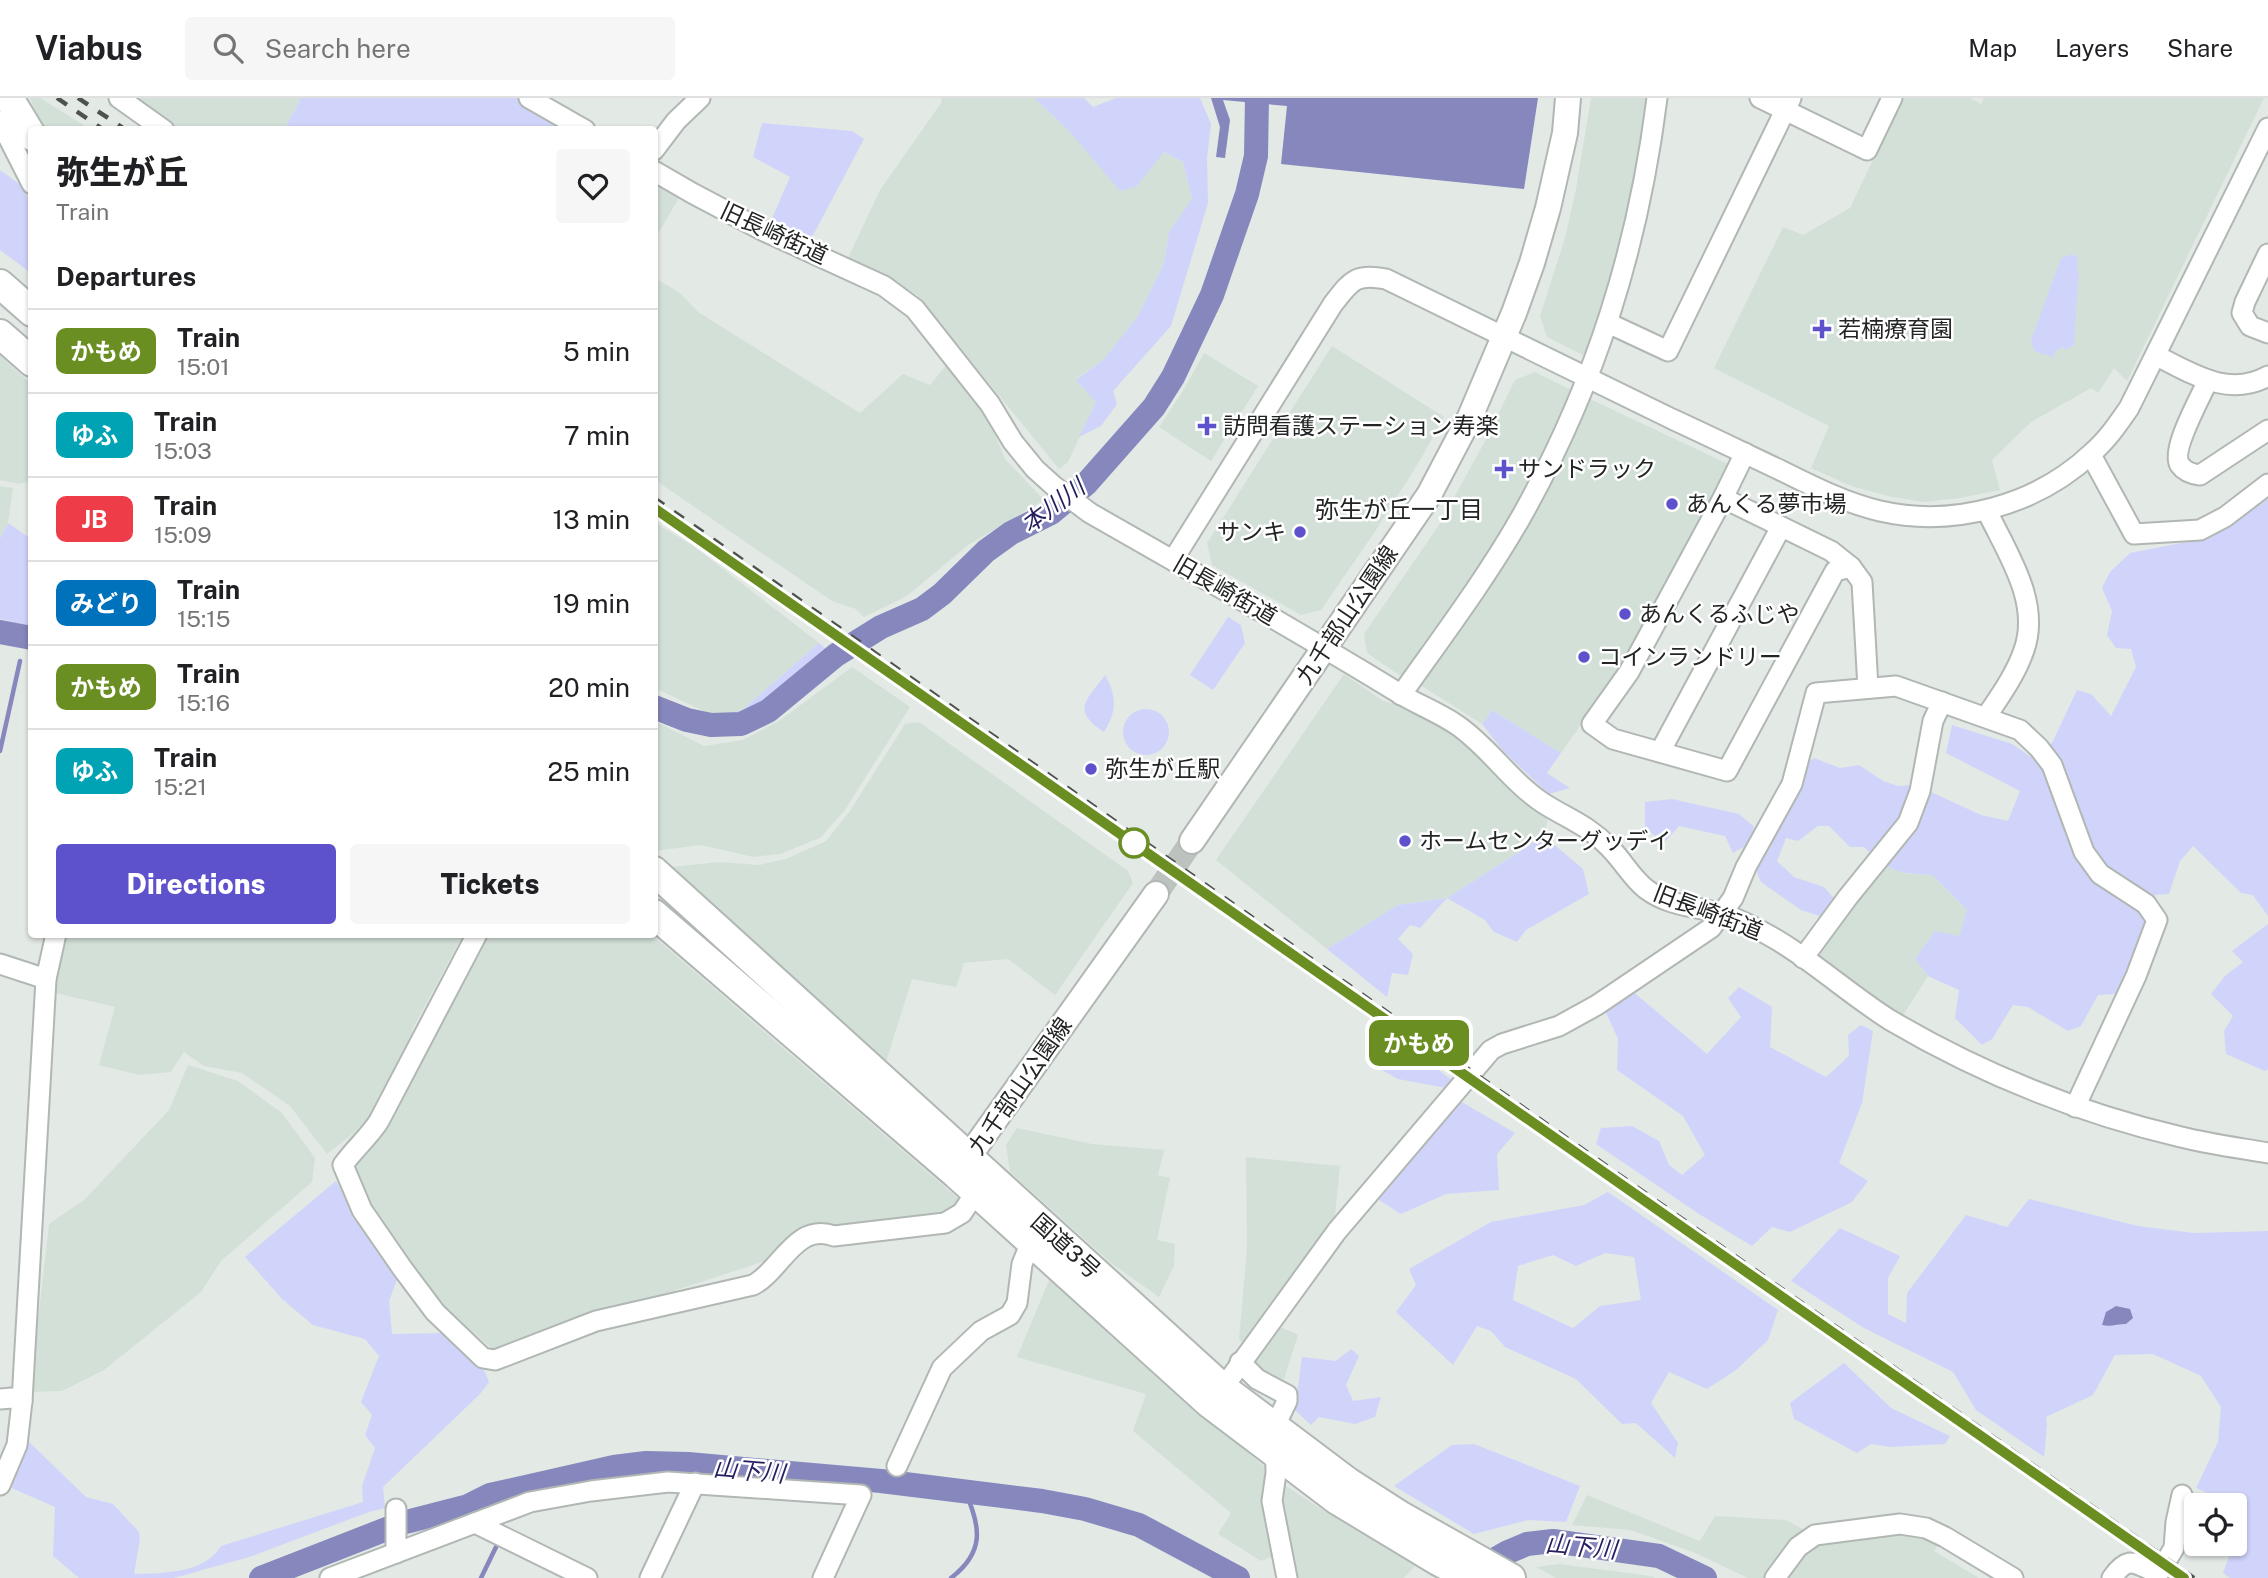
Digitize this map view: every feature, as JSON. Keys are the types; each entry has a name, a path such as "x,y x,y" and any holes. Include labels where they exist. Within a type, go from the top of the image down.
{"highway":[{"path":"12,104 28,130"},
{"path":"10,287 28,309"},
{"path":"0,334 28,358"},
{"name":"国道3号","path":"658,875 967,1175 1031,1242 1209,1403 1337,1500 1447,1555 1509,1577"},
{"name":"国道3号","path":"658,917 1223,1388 1447,1555 1471,1578"}],"main road":[{"name":"九千部山公園線","path":"1192,841 1429,495 1470,417 1532,263 1565,133 1568,98"},
{"name":"九千部山公園線","path":"967,1175 1156,894"}],"street":[{"path":"119,98 158,126"},
{"path":"529,98 578,126"},
{"path":"658,145 676,121 700,98"},
{"path":"1401,695 1520,520 1588,378 1608,323 1632,236 1650,155 1657,98"},
{"path":"1760,98 1788,104 1867,150 1892,98"},
{"path":"12,104 4,121 4,130 28,176"},
{"path":"1608,323 1668,351 1788,104"},
{"path":"1173,560 1333,303 1350,282 1368,275 1386,279 1831,495 1881,511 1904,515 1987,511 2031,495 2091,455 2129,408 2268,128"},
{"name":"旧長崎街道","path":"658,172 764,230 884,286 915,309 990,404 1013,442 1035,469 1055,487 1090,513 1453,723 1476,739 1542,802 1585,826 1610,848 1642,887 1658,897 1684,907 1723,914 1755,927 1889,1019 1980,1067 2075,1107 2183,1138 2268,1153"},
{"path":"2268,254 2242,313 2250,327 2268,333"},
{"path":"2157,356 2221,386 2256,383 2268,376"},
{"path":"2208,380 2177,456 2181,466 2189,473 2200,475 2268,430"},
{"path":"1745,453 1629,672 1592,724 1613,739 1727,771 1835,571 1851,567"},
{"path":"2091,455 2134,534 2200,530 2225,517 2268,484"},
{"path":"1723,498 1832,551 1851,567 1862,582 1868,688"},
{"path":"1986,717 2011,678 2025,649 2029,612 2021,582 1987,511"},
{"path":"1660,752 1782,527"},
{"path":"1223,1388 1345,1221 1491,1050 1559,1026 1597,1005 1711,929 1732,898 1792,784 1816,693 1896,686 2020,730 2052,765 2084,852 2100,874 2139,899 2157,920 2136,976 2075,1107"},
{"path":"1803,958 1908,823 1920,792 1933,721 1942,702"},
{"path":"0,1485 17,1445 22,1401 46,979 55,938"},
{"path":"475,938 379,1121 343,1166 362,1210 402,1268 435,1312 483,1358 495,1360 596,1321 753,1285 770,1274 778,1261 799,1241 814,1233 834,1236 945,1223 961,1213 967,1175"},
{"path":"0,964 46,979"},
{"path":"897,1466 942,1368 981,1331 1010,1315 1017,1303 1022,1264 1031,1242"},
{"path":"1240,1362 1257,1379 1287,1395 1287,1401 1275,1426 1276,1473 1272,1501 1287,1578"},
{"path":"0,1399 22,1401"},
{"path":"330,1578 530,1502 591,1491 668,1482 861,1495 823,1578"},
{"path":"650,1578 695,1483"},
{"path":"2112,1578 2121,1566 2129,1562 2136,1562 2155,1573 2160,1571 2174,1548 2182,1495"},
{"path":"396,1511 396,1551"},
{"path":"475,1523 587,1578"},
{"path":"1775,1578 1798,1547 1815,1535 1900,1524 1926,1528 1945,1537 2013,1578"}],"shaded area":[{"path":"30,98 40,98 85,126 42,126"},
{"path":"132,98 301,98 286,126 173,126"},
{"path":"301,98 520,98 570,126 286,126"},
{"path":"942,98 1034,98 1070,132 1137,186 1163,152 1183,162 1192,199 1169,232 1164,263 1138,316 1103,360 1076,379 1096,402 1068,462 1059,469 917,295 885,275 848,258 880,190"},
{"path":"1034,98 1084,98 1093,107 1116,98 1200,98 1211,124 1207,158 1208,203 1171,326 1113,391 1117,404 1101,426 1079,437 1096,402 1076,380 1103,360 1138,316 1164,263 1169,232 1192,199 1183,162 1164,152 1137,186 1120,191 1070,132"},
{"path":"1211,98 1538,98 1524,189 1281,164 1287,106 1223,100 1230,120 1225,158 1216,157 1220,127"},
{"path":"1591,98 1651,98 1622,253 1590,352 1583,355 1547,337 1540,316 1565,238"},
{"path":"1900,98 1970,98 1981,104 1984,98 2264,98 2127,381 2114,368 2098,393 2091,388 2031,422 1992,460 2000,490 1924,502 1851,486 1811,468 1829,426 1714,368 1783,227 1803,235 1850,208 1896,112 1893,110"},
{"path":"762,123 852,131 864,139 810,241 770,223 790,177 753,157"},
{"path":"0,170 22,186 28,199 28,271 0,250"},
{"path":"658,181 680,196 658,234"},
{"path":"2071,254 2078,257 2079,271 2074,345 2054,352 2053,357 2034,351 2031,340 2061,258"},
{"path":"658,280 680,293 698,312 860,413 903,374 930,385 948,363 987,415 1005,459 1044,500 968,545 907,596 864,617 856,609 832,601 658,482"},
{"path":"1332,346 1444,417 1376,530 1321,610 1301,615 1212,565 1207,543"},
{"path":"1204,353 1258,386 1211,461 1159,427"},
{"path":"0,356 28,381 28,482 19,484 0,480"},
{"path":"1535,372 1571,390 1573,396 1513,518 1407,674 1399,675 1367,653 1364,634 1439,525 1515,380"},
{"path":"1590,399 1730,465 1623,664 1561,753 1492,710 1482,724 1417,683 1584,401"},
{"path":"0,486 13,488 8,523 0,539"},
{"path":"2268,499 2268,916 2253,895 2241,893 2193,846 2180,861 2169,894 2155,895 2147,932 2117,994 2098,995 2081,1026 2068,1031 2028,1007 2013,1005 1992,1039 1982,1045 1955,1018 1959,990 1928,976 1915,959 1935,931 1959,936 1967,910 1932,875 1895,870 1864,847 1850,847 1829,826 1818,826 1798,841 1786,838 1777,861 1794,877 1824,887 1837,902 1826,918 1801,910 1761,882 1754,865 1770,848 1775,826 1802,766 1814,758 1840,768 1859,765 1883,781 1898,786 1916,785 1981,815 2008,821 2020,791 1946,753 1952,725 2012,744 2037,761 2053,741 2077,690 2091,694 2111,716 2136,667 2131,649 2116,648 2107,635 2112,611 2102,588 2110,572 2130,553 2212,537"},
{"path":"8,523 28,537 28,625 0,619 0,539"},
{"path":"658,524 692,545 819,643 741,711 712,715 658,689"},
{"path":"1228,617 1241,625 1245,643 1213,690 1190,675"},
{"path":"819,643 828,651 746,716 718,719 712,715 741,711"},
{"path":"852,667 910,707 845,810 820,838 780,854 753,857 701,845 658,851 658,723 704,746 743,740 779,721"},
{"path":"1344,674 1383,701 1405,707 1455,734 1549,815 1544,836 1447,898 1398,905 1327,949 1216,860"},
{"path":"1105,675 1112,690 1114,704 1104,732 1088,717 1085,705"},
{"path":"1146,709 1162,716 1169,732 1162,748 1146,755 1130,748 1123,732 1130,716"},
{"path":"1492,710 1561,753 1547,773 1570,788 1549,794 1504,752 1482,724"},
{"path":"919,722 1128,871 1133,883 1055,995 1008,959 964,963 956,987 912,979 886,1062 672,867 719,862 759,865 786,859 826,841 850,811 905,724"},
{"path":"1672,799 1739,814 1754,827 1750,843 1733,853 1725,836 1679,826 1664,843 1645,828 1645,802"},
{"path":"1544,836 1583,869 1589,894 1526,930 1517,942 1494,932 1485,920 1447,898"},
{"path":"1881,864 1908,874 1932,875 1967,910 1959,936 1915,959 1928,976 1900,1020 1810,954"},
{"path":"1447,898 1420,928 1410,925 1398,939 1413,954 1408,975 1392,973 1387,997 1327,949 1398,905"},
{"path":"2268,924 2268,1069 2265,1071 2226,1054 2224,1031 2233,1016 2211,994 2225,976 2243,962 2232,951"},
{"path":"62,938 461,938 413,1028 403,1064 373,1118 327,1154 290,1106 242,1073 204,1066 184,1052 171,1072 139,1075 99,1065 115,1007 52,992"},
{"path":"480,938 655,938 960,1200 948,1213 835,1232 774,1258 493,1350 416,1280 370,1211 349,1167"},
{"path":"1739,987 1772,1007 1770,1047 1826,1077 1849,1056 1848,1035 1861,1025 1873,1031 1862,1103 1839,1163 1868,1181 1852,1202 1790,1232 1772,1227 1752,1246 1699,1214 1596,1144 1601,1128 1632,1126 1659,1141 1669,1165 1682,1175 1705,1155 1683,1116 1617,1070 1618,1039 1604,1008 1631,990 1707,1054 1741,1017 1728,998"},
{"path":"1387,1031 1453,1081 1446,1088 1398,1079 1373,1065 1378,1034"},
{"path":"188,1065 238,1081 282,1113 315,1158 312,1182 221,1261 201,1292 104,1370 62,1391 30,1392 49,1224 84,1200 169,1110"},
{"path":"1460,1101 1515,1133 1497,1154 1499,1190 1446,1194 1401,1214 1376,1198"},
{"path":"1017,1128 1092,1144 1164,1150 1158,1175 1170,1178 1157,1240 1175,1244 1174,1266 1159,1297 1111,1263 1010,1172 1006,1145"},
{"path":"1246,1157 1340,1166 1334,1224 1278,1326 1298,1335 1284,1379 1268,1376 1252,1365 1245,1346 1239,1339 1247,1248"},
{"path":"336,1181 398,1277 389,1301 392,1334 445,1333 485,1372 489,1382 480,1394 383,1487 385,1508 249,1557 174,1578 79,1578 53,1556 55,1507 7,1486 26,1439 86,1497 113,1504 139,1532 134,1574 170,1572 194,1567 214,1555 221,1546 363,1502 362,1486 375,1448 365,1435 372,1415 361,1402 379,1356 365,1339 313,1325 282,1299 245,1257"},
{"path":"1608,1192 1778,1310 1768,1340 1736,1370 1707,1389 1669,1372 1651,1403 1678,1443 1675,1458 1636,1423 1622,1424 1576,1379 1505,1347 1491,1331 1477,1326 1453,1365 1396,1312 1416,1285 1409,1269 1491,1222 1584,1205","holes":["1605,1253 1634,1257 1641,1300 1600,1306 1573,1328 1513,1300 1518,1266 1553,1255 1576,1266"]},
{"path":"2029,1199 2138,1226 2194,1233 2268,1231 2268,1578 2230,1578 2223,1573 2229,1556 2247,1556 2247,1493 2208,1493 2196,1488 2218,1442 2221,1407 2201,1376 2153,1354 2115,1355 2093,1395 2046,1417 2044,1457 1976,1410 1953,1372 1864,1328 1791,1281 1840,1228 1900,1256 1888,1278 1888,1314 1906,1323 1907,1293 1966,1215 2007,1227"},
{"path":"1050,1278 1267,1469 1263,1506 1274,1556 1261,1561 1218,1534 1231,1513 1133,1431 1146,1394 1017,1357"},
{"path":"2116,1306 2130,1309 2133,1318 2126,1324 2102,1325 2106,1312"},
{"path":"1351,1349 1359,1356 1346,1385 1353,1401 1381,1397 1375,1417 1355,1424 1319,1417 1311,1425 1295,1410 1302,1357 1336,1361"},
{"path":"1844,1363 1891,1408 1950,1436 1945,1444 1891,1447 1871,1444 1857,1453 1794,1419 1790,1403"},
{"path":"1474,1444 1580,1486 1566,1522 1528,1520 1474,1534 1394,1486 1452,1445"},
{"path":"1283,1484 1415,1566 1404,1578 1293,1578 1280,1502"},
{"path":"1587,1495 1700,1541 1715,1516 1786,1520 1823,1540 1917,1531 1939,1543 1934,1551 1979,1578 1748,1578 1693,1552 1630,1530 1572,1525"},
{"path":"1559,1564 1655,1578 1556,1578 1536,1567"}],"waterway":[{"name":"本川川","path":"658,709 687,720 711,725 741,724 768,711 836,655 881,627 922,609 942,594 986,551 1011,533 1051,513 1086,484 1154,407 1173,377 1212,295 1247,194 1256,156 1257,98"},
{"name":"本川川","path":"0,632 28,637"},
{"path":"0,751 20,661"},
{"name":"山下川","path":"261,1578 402,1523 468,1506 490,1495 614,1467 646,1463 688,1464 881,1481 1085,1509 1139,1525 1238,1578"},
{"path":"951,1578 970,1558 977,1538 977,1527 965,1491"},
{"name":"山下川","path":"1473,1572 1527,1544 1553,1541 1659,1556 1705,1578"},
{"path":"481,1578 497,1545"}],"tunnel":[{"path":"1156,894 1192,841"}],"railway":[{"path":"57,98 98,126"},
{"path":"78,98 120,126"},
{"path":"658,501 2194,1578"}],"train":[{"name":"かもめ","path":"658,511 2184,1578"}],"place":[{"name":"若楠療育園","path":"1822,329"},
{"name":"訪問看護ステーション寿楽","path":"1207,426"},
{"name":"サンドラック","path":"1504,469"},
{"name":"あんくる夢市場","path":"1672,504"},
{"name":"サンキ","path":"1300,532"},
{"name":"あんくるふじや","path":"1625,614"},
{"name":"コインランドリー","path":"1584,657"},
{"name":"弥生が丘駅","path":"1091,769"},
{"name":"ホームセンターグッデイ","path":"1405,841"}],"district":[{"name":"弥生が丘一丁目","path":"1399,510"}]}
